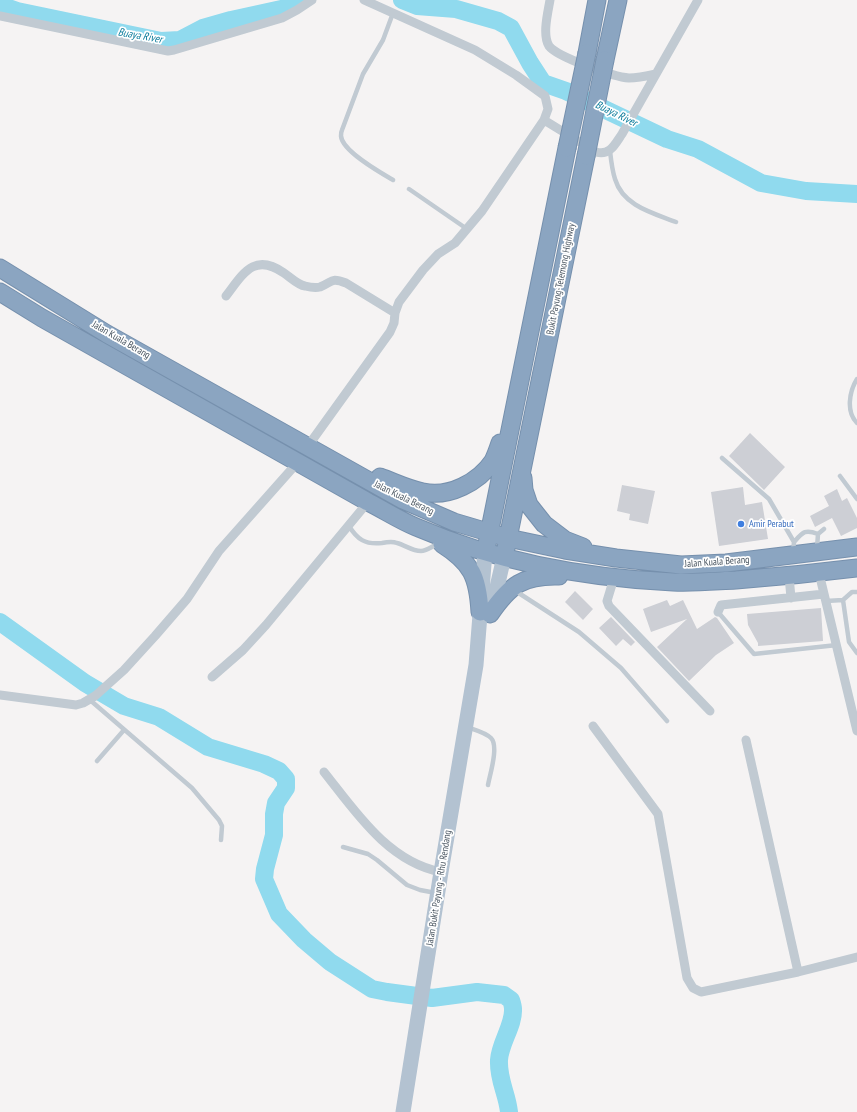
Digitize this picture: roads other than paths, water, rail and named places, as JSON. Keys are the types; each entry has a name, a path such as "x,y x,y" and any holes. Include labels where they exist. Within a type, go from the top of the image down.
{"highway":[{"name":"Bukit Payung-Telemong Highway","path":"485,552 597,0"},
{"name":"Bukit Payung-Telemong Highway","path":"504,557 618,0"},
{"name":"Jalan Kuala Berang","path":"0,268 107,334 403,500 454,522 508,538 565,550 616,558 681,565 726,563 793,549 817,553 857,547"},
{"name":"Jalan Kuala Berang","path":"0,292 49,322 368,502 414,526 450,541 504,557 561,570 614,578 674,582 789,576 857,568"},
{"path":"329,458 425,493 454,490 471,482 487,468 494,459 502,439 526,352"},
{"path":"523,466 524,490 526,498 544,524 565,540 616,558"},
{"path":"414,526 456,553 467,564 475,578 485,613 511,588 526,580 543,575 614,578"}],"main road":[{"path":"485,552 485,613"},
{"path":"485,613 504,557"},
{"name":"Jalan Bukit Payung - Rhu Rendang","path":"403,1112 441,872 485,613"}],"street":[{"path":"0,16 174,50 282,18 312,0"},
{"path":"308,446 390,332 394,323 395,313 399,302 423,270 438,254 455,243 482,211 544,120 548,109 545,96 475,50 364,0"},
{"path":"550,0 545,36 548,45 555,51 568,58 614,75 628,78 640,78 656,74"},
{"path":"544,120 596,152 605,153 610,151 622,134 698,0"},
{"path":"226,296 247,270 254,265 262,264 270,265 278,269 303,286 319,287 331,280 338,280 346,283 395,313"},
{"path":"0,695 76,705 92,698 111,682 139,654 182,604 219,551 298,462"},
{"path":"212,677 243,650 266,625 368,502"},
{"path":"819,573 857,731"},
{"path":"789,576 791,598"},
{"path":"614,578 607,601 609,606 710,711"},
{"path":"718,612 721,605 791,598 825,597"},
{"path":"593,726 658,814 687,978 693,988 701,992 798,972 857,957"},
{"path":"746,740 798,972"},
{"path":"324,772 359,817 389,846 400,855 417,865 441,872"}],"lane":[{"path":"393,13 383,40 363,74 341,136 347,147 365,163 393,180"},
{"path":"610,151 614,177 625,197 642,209 676,222"},
{"path":"409,189 467,229"},
{"path":"857,379 850,397 850,409 857,423"},
{"path":"722,458 769,499 793,549"},
{"path":"840,476 857,499"},
{"path":"349,526 357,538 362,541 377,544 391,542 398,543 420,551 442,544"},
{"path":"817,553 818,534 824,529"},
{"path":"793,549 803,532 810,531 818,534"},
{"path":"511,588 579,632 621,668 667,721"},
{"path":"843,600 852,592 857,592"},
{"path":"825,597 843,600"},
{"path":"843,600 849,642 857,653"},
{"path":"718,612 754,654 837,645"},
{"path":"92,698 124,730 192,788 219,820 222,826 221,840"},
{"path":"466,727 488,735 493,739 495,747 488,785"},
{"path":"97,761 124,730"},
{"path":"343,847 368,854 407,885 438,894"}],"waterway":[{"name":"Buaya River","path":"0,5 17,11 161,41 180,40 203,28 231,20 286,8 300,0"},
{"name":"Buaya River","path":"402,0 417,6 456,9 498,21 511,28 543,83 566,91 667,139 698,149 761,183 806,191 857,194"},
{"path":"0,622 85,683 124,706 159,717 208,747 264,764 279,771 286,779 286,788 276,803 274,814 274,835 265,869 264,879 279,914 304,940 330,962 372,989 432,998 477,992 504,995 511,1000 513,1015 499,1060 501,1080 509,1112"}],"place":[{"name":"Amir Perabut","path":"741,524"}]}
